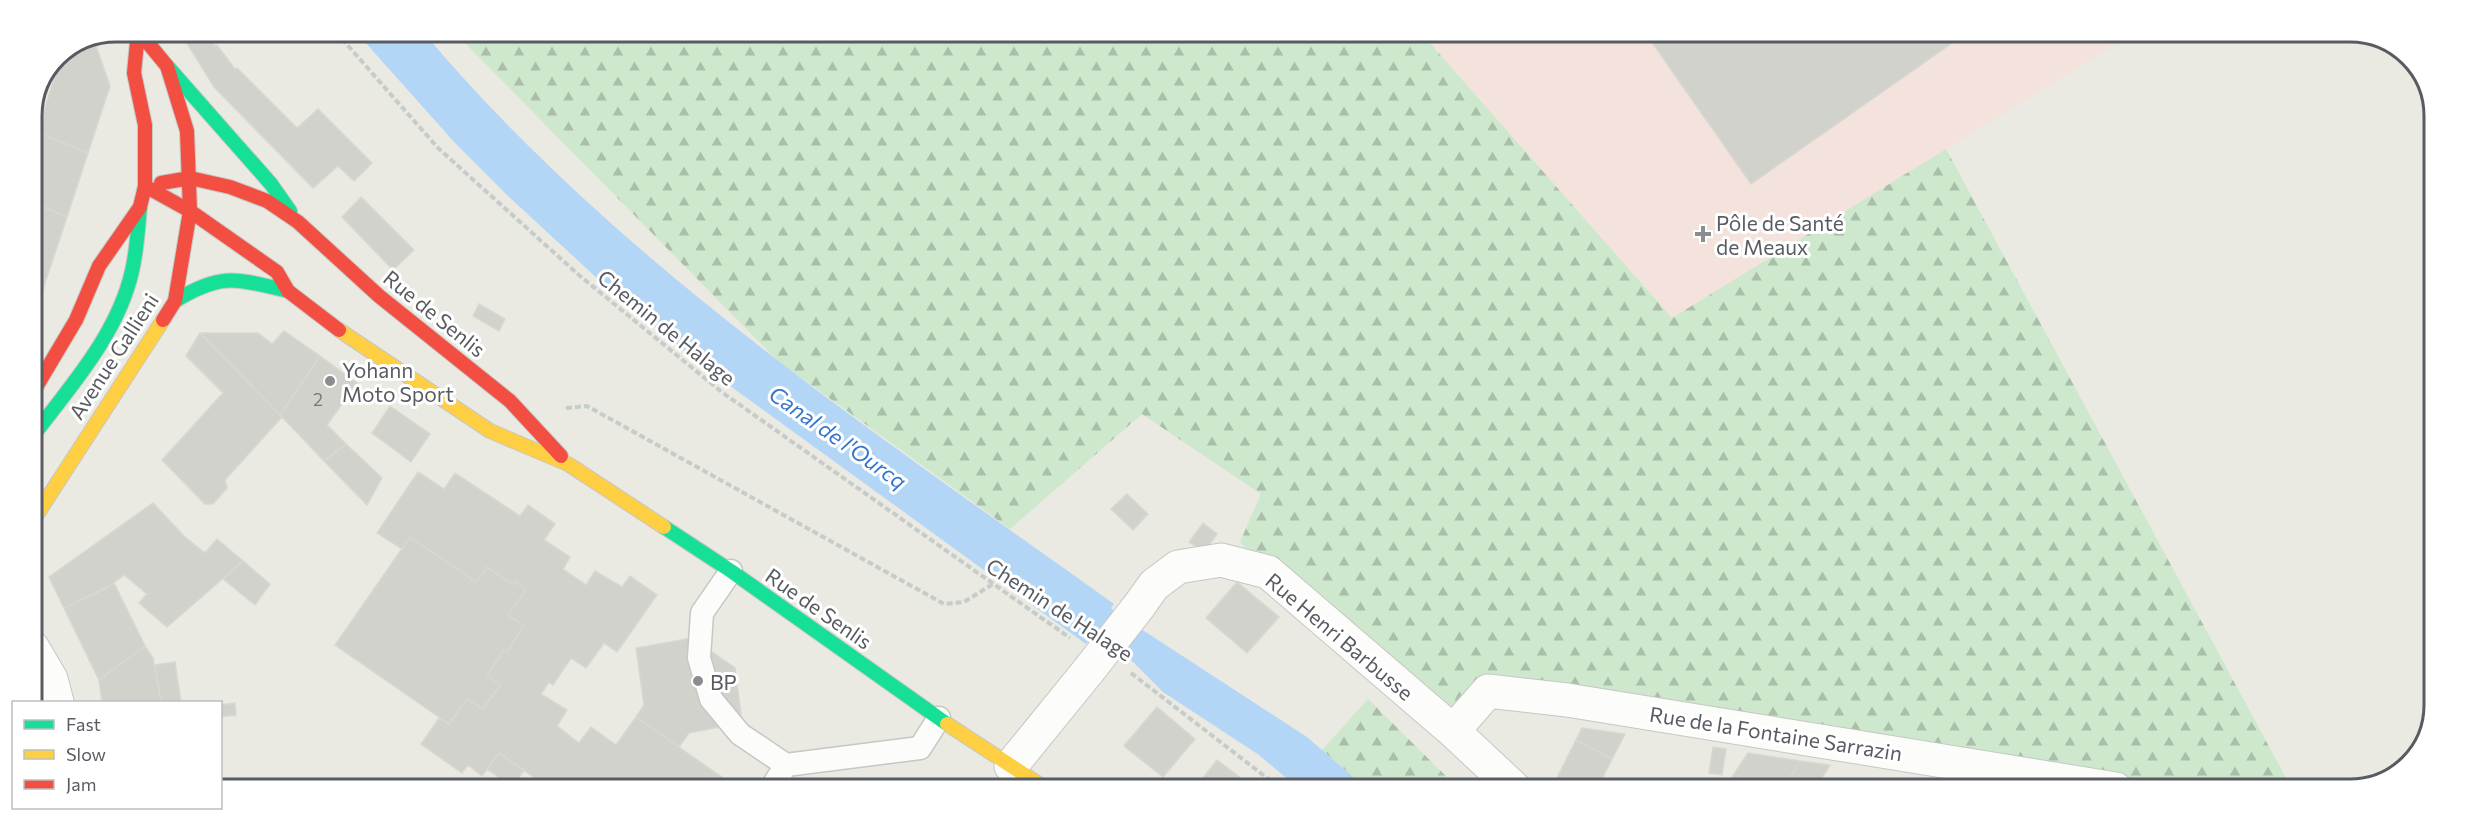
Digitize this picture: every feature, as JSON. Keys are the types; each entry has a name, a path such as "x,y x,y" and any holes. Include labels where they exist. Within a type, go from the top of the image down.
{"main road":[{"name":"Avenue Gallieni","path":"42,377 76,320 99,266 140,207 145,186 145,125 134,73 137,42"},
{"name":"Avenue Gallieni","path":"42,507 175,301 189,211 190,178 187,131 167,66 147,42"},
{"name":"Rue de Senlis","path":"167,66 271,184 297,222"},
{"name":"Rue de Senlis","path":"145,186 190,178 230,187 267,201 297,222 379,296 510,401 568,465"},
{"name":"Rue de Senlis","path":"145,186 189,211 277,272 288,291 313,312 490,431 568,465 731,571 939,718 1031,779"},
{"path":"42,423 82,368 117,313 131,279 140,207"},
{"name":"Rue de Senlis","path":"175,301 193,289 216,279 242,279 288,291"}],"street":[{"name":"Rue Henri Barbusse","path":"1011,766 1154,585 1178,567 1221,560 1268,572 1453,731 1504,779"},
{"path":"42,664 51,679 57,701"},
{"name":"Rue de la Fontaine Sarrazin","path":"1453,731 1488,691 1591,704 2054,779"}],"lane":[{"path":"731,571 702,613 699,658 711,699 740,734 786,765 920,748 939,718"},
{"path":"777,779 786,765"}],"path":[{"name":"Chemin de Halage","path":"345,42 438,148 580,276 723,393 1074,641"},
{"path":"563,408 588,406 944,604 964,602 993,584"},
{"name":"Chemin de Halage","path":"1121,668 1268,779"}],"shaded area":[{"name":"Pôle de Santé de Meaux","path":"1429,42 2120,42 1672,318"}],"green space":[{"path":"464,42 1429,42 1672,318 1946,149 2287,779 2052,779 1489,691 1453,731 1268,572 1240,542 1261,494 1142,414 1010,529 778,361"},
{"path":"1368,699 1449,779 1356,779 1322,750"}],"water":[{"name":"Canal de l'Ourcq","path":"365,42 432,42 498,115 579,194 663,268 750,339 931,474 1114,604 1111,608 1115,612 1307,737 1356,779 1287,779 1259,755 1163,692 1128,657 1099,633 1093,641 1090,639 1086,644 704,367 599,280 508,196 455,143"}],"building":[{"path":"186,42 212,42 215,46 217,45 235,69 237,68 297,128 318,109 372,163 354,181 338,166 313,188 214,87"},
{"path":"1652,42 1954,42 1751,184"},
{"path":"96,45 110,86 88,153 42,134 42,116 55,76 75,54"},
{"path":"42,134 88,153 67,217 42,206"},
{"path":"361,197 414,250 393,270 342,217"},
{"path":"42,206 67,217 46,280 42,278"},
{"path":"42,278 46,280 42,293"},
{"path":"479,304 505,319 499,331 473,316"},
{"path":"284,331 320,356 280,415 200,333 258,333 272,344"},
{"path":"200,333 282,417 225,480 227,488 213,504 205,504 162,460 223,393 186,356"},
{"path":"320,356 357,383 327,425 346,444 324,461 280,415"},
{"path":"390,406 430,434 411,462 372,433"},
{"path":"346,444 382,478 367,505 324,461"},
{"path":"418,472 444,489 455,473 520,516 528,505 555,524 544,540 570,557 563,569 586,585 595,571 622,587 630,576 657,595 617,652 604,643 586,668 571,658 553,685 549,682 541,694 567,710 557,726 579,743 591,727 616,745 636,717 725,779 536,779 499,753 482,776 468,765 462,773 421,744 439,718 449,724 467,699 483,709 500,685 487,675 504,650 507,652 524,626 508,615 526,590 515,581 513,584 487,567 476,582 410,537 402,549 377,533"},
{"path":"1127,494 1148,514 1133,530 1111,509"},
{"path":"153,503 185,537 205,553 217,539 243,561 167,627 139,603 147,594 124,575 105,589 64,608 49,577"},
{"path":"1203,523 1217,534 1204,552 1189,542"},
{"path":"410,537 476,582 487,567 513,584 515,581 526,590 508,615 524,626 507,652 504,650 487,675 500,685 483,709 467,699 449,724 335,645"},
{"path":"243,561 270,584 255,605 223,579"},
{"path":"1237,582 1279,617 1247,653 1206,618"},
{"path":"114,583 145,646 99,680 64,608"},
{"path":"692,638 735,668 742,723 689,733 679,747 636,717 644,705 636,648"},
{"path":"145,646 153,658 161,701 102,701 99,680"},
{"path":"175,662 181,701 161,701 155,665"},
{"path":"235,703 236,715 222,717 222,705"},
{"path":"1157,707 1195,739 1163,777 1124,746"},
{"path":"1582,728 1625,734 1612,759 1576,740"},
{"path":"1576,740 1612,759 1602,779 1556,779"},
{"path":"1713,747 1726,749 1722,775 1709,773"},
{"path":"499,753 524,770 518,779 501,779 487,769"},
{"path":"1748,753 1800,761 1789,779 1731,779"},
{"path":"1217,760 1242,779 1202,779"},
{"path":"1800,761 1830,765 1821,779 1789,779"}],"traffic: fast":[{"path":"167,66 271,184 290,211"},
{"path":"42,424 91,359 116,316 132,271 140,207"},
{"path":"175,301 218,282 242,281 288,291"},
{"path":"664,527 731,571 947,724"}],"traffic: slow":[{"path":"42,507 163,320"},
{"path":"339,330 490,431 568,464 664,527"},
{"path":"947,724 1031,779"}],"traffic: jam":[{"path":"42,377 76,320 99,266 140,207 145,186 145,125 134,73 137,42"},
{"path":"147,42 167,66 187,131 190,211 175,301 163,320"},
{"path":"161,183 190,178 230,187 267,201 298,222 379,296 510,401 561,456"},
{"path":"145,186 190,211 277,272 288,291 339,330"}],"place":[{"name":"Pôle de Santé de Meaux","path":"1703,234"},
{"name":"Yohann Moto Sport","path":"330,381"},
{"name":"BP","path":"698,681"}]}
